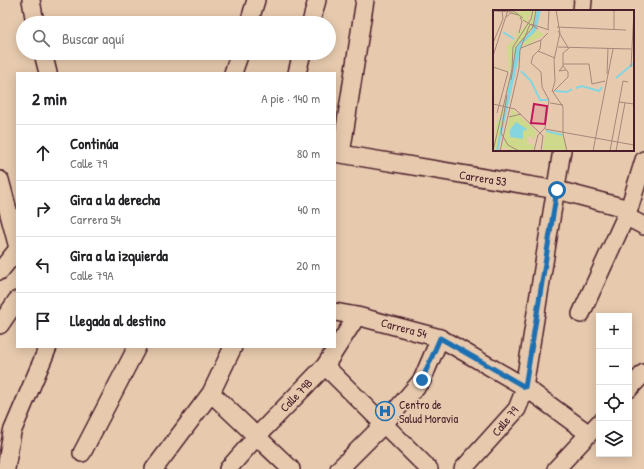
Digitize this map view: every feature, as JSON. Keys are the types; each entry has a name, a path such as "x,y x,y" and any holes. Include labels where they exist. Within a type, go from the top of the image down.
{"street":[{"path":"31,0 34,16"},
{"path":"251,16 256,0"},
{"path":"313,16 317,0"},
{"path":"338,153 365,0"},
{"path":"582,10 583,0"},
{"path":"45,60 48,72"},
{"path":"233,72 238,60"},
{"path":"297,72 300,60"},
{"name":"Calle 79","path":"463,469 516,409 525,387 557,190 562,151"},
{"name":"Carrera 53","path":"338,153 557,190 627,213 644,226"},
{"path":"581,314 627,213 644,160"},
{"path":"1,189 16,241"},
{"path":"0,271 16,251"},
{"path":"0,325 16,301"},
{"name":"Carrera 54","path":"336,312 357,316 440,338 594,428"},
{"name":"Calle 79B","path":"228,469 257,436 325,366 357,316"},
{"path":"338,469 383,425 422,380 440,338"},
{"path":"6,469 12,432 48,348"},
{"path":"82,453 137,348"},
{"path":"154,469 211,393 233,348"},
{"path":"325,366 429,469"},
{"path":"632,386 644,373"},
{"path":"211,393 291,469"},
{"path":"556,469 594,428"}],"place":[{"name":"Centro de Salud Moravia","path":"385,411"}],"route":[{"path":"422,380 440,338 525,387 557,190"}]}
